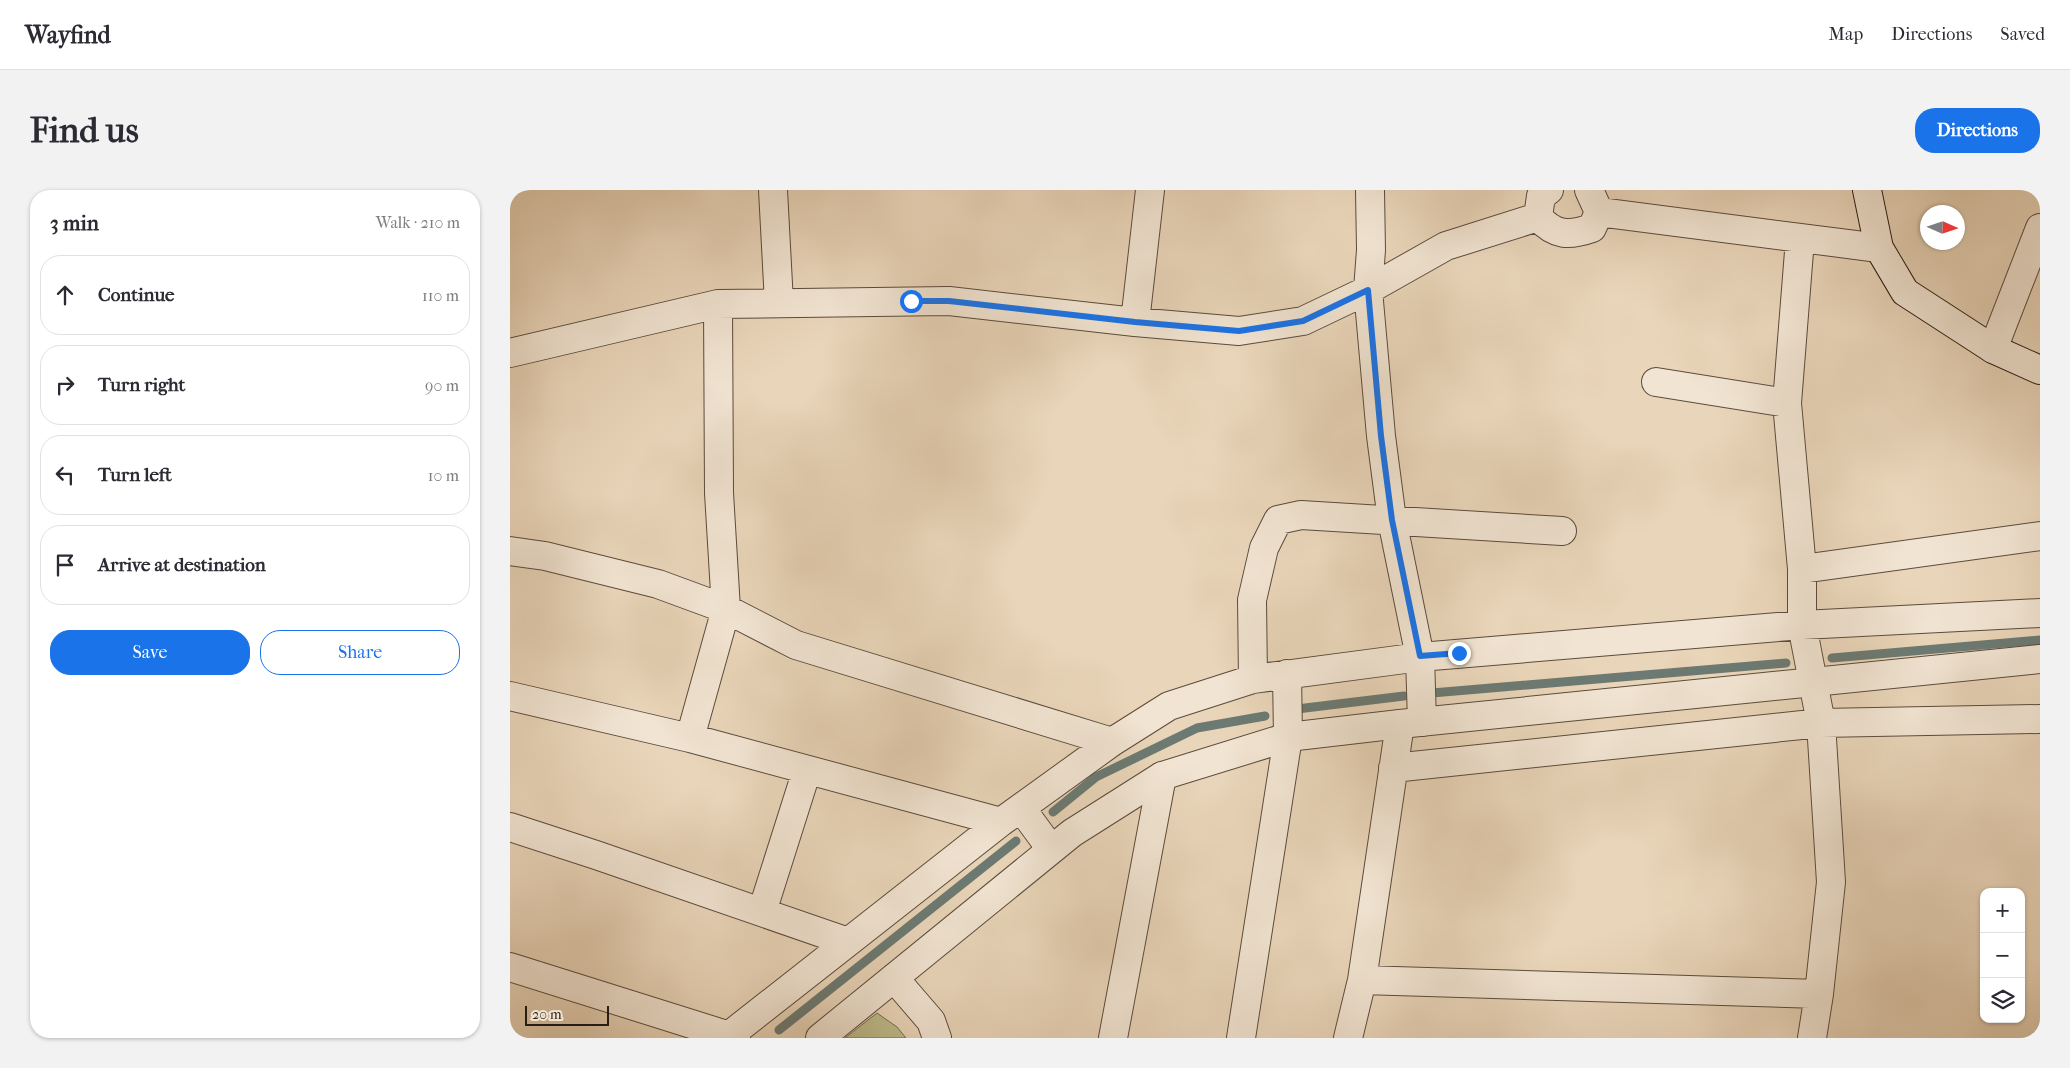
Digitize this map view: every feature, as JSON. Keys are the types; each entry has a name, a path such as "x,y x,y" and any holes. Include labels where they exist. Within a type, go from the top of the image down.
{"street":[{"path":"772,190 779,303"},
{"path":"1135,322 1150,190"},
{"path":"1348,1038 1362,980 1393,768 1411,723 1420,656 1392,520 1381,436 1368,290 1371,250 1370,190"},
{"path":"1538,217 1541,196 1549,190"},
{"path":"1867,190 1879,248 1905,292 1993,349 2040,370"},
{"path":"1538,217 1556,232 1577,234 1592,228 1594,201 1800,239 1879,248"},
{"path":"510,354 718,304 949,301 1135,322 1239,331 1303,321 1368,290 1446,246 1538,217"},
{"path":"1993,349 2040,228"},
{"path":"1800,239 1787,403 1802,569 1802,624 1821,723 1831,882 1820,994 1812,1038"},
{"path":"690,738 726,609 719,493 718,304"},
{"path":"1656,382 1787,403"},
{"path":"1253,678 1252,600 1264,548 1278,520 1302,514 1562,532"},
{"path":"1802,569 2040,536"},
{"path":"510,551 545,556 658,584 726,609 796,646 1112,742"},
{"path":"510,967 730,1037 1011,815 1112,742 1169,706 1253,678 1420,656 1802,624 2040,613"},
{"path":"820,1038 1072,833 1162,776 1288,738 1411,723 2040,659"},
{"path":"1241,1038 1288,738 1288,674"},
{"path":"510,696 690,738 807,770 1011,815 1050,850"},
{"path":"1393,768 1821,723 2040,719"},
{"path":"762,912 807,770"},
{"path":"1113,1038 1162,776"},
{"path":"510,827 848,942"},
{"path":"894,978 930,1021 937,1038"},
{"path":"1362,980 1820,994"}],"shaded area":[{"path":"877,1013 897,1027 906,1038 845,1038"}],"waterway":[{"path":"1832,658 2040,640"},
{"path":"1432,693 1786,663"},
{"path":"1297,709 1404,696"},
{"path":"1053,812 1096,777 1197,728 1265,716"},
{"path":"779,1030 1016,841"}],"route":[{"path":"911,301 949,301 1135,322 1239,331 1303,321 1368,290 1381,436 1392,520 1420,656 1459,653"}]}
